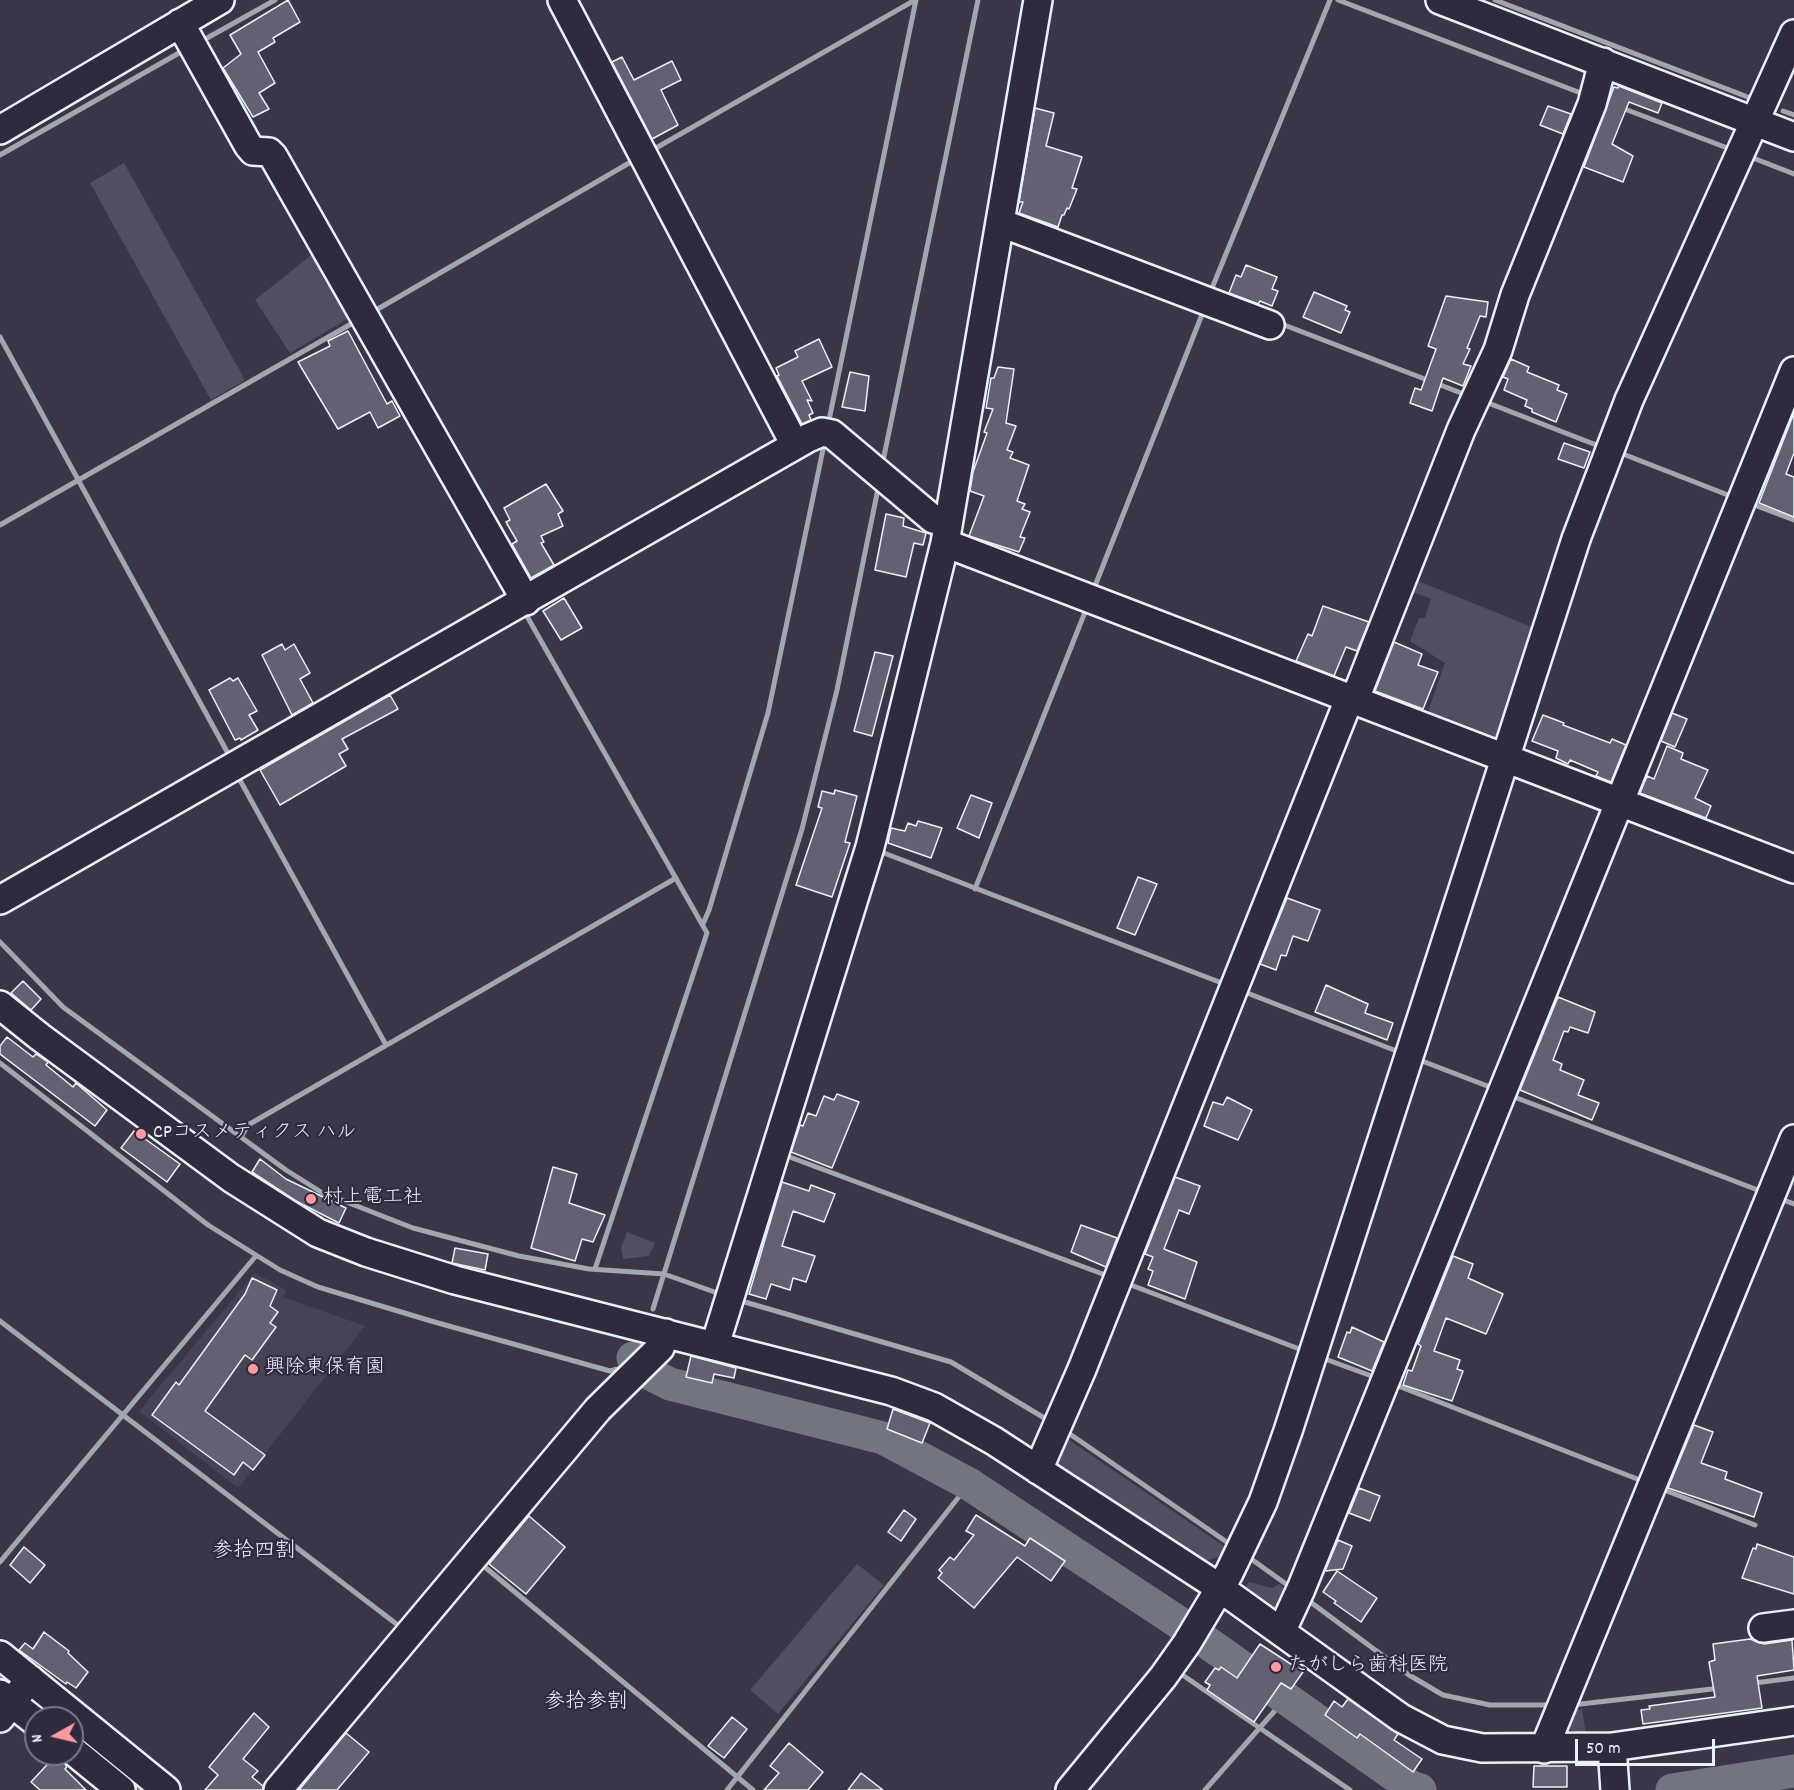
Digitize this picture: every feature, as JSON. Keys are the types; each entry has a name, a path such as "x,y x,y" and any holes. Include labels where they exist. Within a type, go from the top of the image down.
{"street":[{"path":"0,130 188,38 220,0"},
{"path":"562,0 795,445"},
{"path":"715,1345 870,847 946,533 1038,0"},
{"path":"1440,0 1794,137"},
{"path":"1070,1790 1163,1677 1193,1633 1240,1551 1275,1472 1576,539 1629,400 1794,34"},
{"path":"188,38 248,145 253,151 273,156 521,603"},
{"path":"1038,1470 1082,1369 1461,430 1498,350 1515,295 1594,95 1603,62"},
{"path":"1001,223 1270,325"},
{"path":"1282,1630 1794,371"},
{"path":"0,900 795,445 827,433 880,473 946,533 1353,698 1794,869"},
{"path":"4,1016 231,1178 318,1233 366,1252 455,1280 715,1345 914,1399 956,1419 1220,1588 1282,1630 1401,1718 1443,1740 1482,1748 1612,1747 1794,1721"},
{"path":"1544,1749 1794,1139"},
{"path":"278,1790 598,1409 660,1348 666,1333"},
{"path":"1763,1628 1794,1624"},
{"path":"0,1655 17,1702 166,1790"},
{"path":"1612,1747 1615,1790"},
{"path":"84,1760 121,1790"}],"shaded area":[{"path":"124,163 245,380 211,400 90,183"},
{"path":"314,253 349,318 290,353 255,300"},
{"path":"1413,579 1537,629 1501,738 1494,739 1427,714 1445,663 1410,641 1419,618 1425,618 1431,599 1409,591"},
{"path":"627,1232 655,1243 649,1256 623,1259 621,1248"},
{"name":"興除東保育園","path":"255,1273 286,1290 283,1297 365,1326 238,1488 139,1411"},
{"path":"1059,1433 1228,1549 1225,1555 1206,1561 1049,1460"},
{"path":"857,1564 884,1585 778,1714 750,1690"},
{"path":"1249,1582 1272,1588 1279,1584 1292,1594 1279,1610 1251,1596 1246,1586"},
{"path":"1582,1709 1586,1734 1562,1728 1568,1710"}],"building":[{"path":"288,0 300,22 273,38 275,42 258,52 275,83 259,93 269,109 253,117 223,68 241,54 230,35"},
{"path":"622,57 634,80 672,61 681,80 661,90 678,125 652,139 612,62"},
{"path":"1619,86 1662,103 1658,113 1629,102 1612,144 1633,156 1623,182 1584,167 1614,87"},
{"path":"1548,106 1571,114 1563,134 1540,125"},
{"path":"1035,108 1054,113 1046,146 1082,157 1072,188 1077,189 1058,227 1019,213 1023,202 1019,202"},
{"path":"1246,265 1277,277 1272,289 1278,291 1272,306 1260,301 1258,304 1229,293 1236,275 1241,277"},
{"path":"1314,292 1347,306 1345,310 1350,312 1341,333 1303,317"},
{"path":"1446,296 1488,302 1486,317 1480,316 1467,348 1470,349 1463,364 1471,366 1463,386 1443,378 1432,411 1410,403 1415,388 1421,390 1436,349 1428,346"},
{"path":"348,331 387,404 392,401 400,416 378,428 370,412 338,429 298,362 330,346 328,341"},
{"path":"819,339 832,367 802,381 812,401 807,400 813,413 809,415 811,420 802,424 777,376 779,375 776,368 798,357 795,351"},
{"path":"1511,359 1529,367 1527,372 1559,385 1557,390 1567,394 1556,422 1532,412 1532,409 1525,406 1527,400 1504,390 1508,379 1503,377"},
{"path":"998,367 1014,369 1006,423 1016,426 1007,450 1013,452 1010,458 1029,465 1017,501 1025,504 1022,509 1030,512 1020,537 1025,538 1019,552 969,536 984,496 970,491 973,472 987,433 984,432 993,409 986,408 991,378 994,378"},
{"path":"850,372 869,376 865,411 842,407"},
{"path":"1794,413 1794,453 1786,474 1794,477 1794,517 1759,503"},
{"path":"1564,443 1590,452 1584,468 1558,459"},
{"path":"546,484 563,511 558,514 563,526 541,536 544,542 541,543 554,565 531,578 512,544 517,541 506,522 510,520 504,508"},
{"path":"886,514 904,518 903,526 926,533 923,545 914,543 906,577 875,570"},
{"path":"564,598 582,628 561,640 543,611"},
{"path":"1323,606 1369,622 1357,651 1346,647 1334,676 1296,661 1308,634 1312,636"},
{"path":"1394,642 1422,654 1418,665 1438,672 1423,709 1375,691"},
{"path":"282,644 285,650 294,644 310,673 300,679 313,703 292,715 262,655"},
{"path":"875,652 893,656 872,736 854,731"},
{"path":"230,678 233,681 238,678 257,711 249,715 258,730 241,740 240,738 235,740 209,690"},
{"path":"390,695 398,709 342,739 348,749 339,754 346,766 280,805 260,770"},
{"path":"1672,713 1687,719 1675,747 1661,741"},
{"path":"1543,715 1610,743 1612,739 1626,745 1611,782 1596,776 1598,772 1570,760 1568,764 1556,758 1558,751 1532,741"},
{"path":"1667,746 1683,753 1681,759 1708,770 1695,798 1711,806 1706,818 1640,793 1647,776 1654,779"},
{"path":"835,790 857,796 845,842 850,843 832,897 796,885 822,808 818,807 822,791 834,794"},
{"path":"971,795 992,803 979,838 957,828"},
{"path":"918,821 942,828 931,858 888,843 891,828 905,831 908,823 916,826"},
{"path":"1138,877 1157,884 1135,935 1117,928"},
{"path":"1287,898 1320,910 1308,941 1293,936 1286,956 1281,955 1276,970 1260,964"},
{"path":"23,981 41,999 31,1010 11,993"},
{"path":"1326,985 1368,1004 1365,1013 1393,1023 1387,1040 1315,1012"},
{"path":"1558,997 1595,1012 1588,1033 1570,1027 1568,1032 1564,1031 1553,1060 1562,1064 1560,1070 1584,1080 1578,1095 1599,1103 1592,1120 1520,1090"},
{"path":"7,1037 33,1057 36,1054 48,1062 46,1065 73,1087 76,1083 107,1110 95,1126 0,1054 0,1046"},
{"path":"837,1094 859,1102 832,1168 791,1152 800,1125 803,1126 808,1113 816,1116 824,1096 834,1100"},
{"path":"1227,1097 1252,1110 1238,1140 1204,1126 1213,1102 1223,1105"},
{"path":"134,1131 180,1164 167,1182 121,1148"},
{"name":"村上電工社","path":"260,1159 286,1179 346,1208 339,1223 296,1201 252,1172"},
{"path":"553,1167 577,1174 569,1203 605,1215 593,1242 582,1239 575,1261 531,1248"},
{"path":"1175,1177 1200,1186 1189,1214 1179,1210 1164,1249 1197,1262 1185,1299 1148,1285 1153,1271 1148,1269 1153,1257 1145,1254"},
{"path":"782,1182 809,1191 811,1185 835,1194 824,1222 793,1211 782,1246 815,1256 806,1282 793,1278 790,1290 771,1284 766,1299 749,1294"},
{"path":"1081,1225 1117,1238 1106,1267 1071,1252"},
{"path":"455,1248 488,1254 485,1270 452,1263"},
{"path":"1453,1256 1473,1264 1468,1278 1503,1294 1486,1334 1446,1318 1434,1351 1460,1360 1457,1369 1463,1371 1452,1401 1403,1385 1408,1370 1412,1371 1421,1346 1418,1344"},
{"path":"252,1278 277,1290 270,1306 278,1312 270,1323 276,1327 252,1360 245,1355 205,1411 265,1455 253,1470 243,1462 234,1475 152,1415 176,1382 179,1385 245,1294"},
{"path":"1352,1327 1384,1342 1372,1371 1338,1357 1347,1332 1350,1333"},
{"path":"691,1356 736,1368 734,1378 714,1374 712,1383 686,1377"},
{"path":"893,1409 930,1423 922,1443 887,1429"},
{"path":"1694,1425 1713,1432 1701,1463 1727,1472 1725,1479 1762,1493 1754,1517 1668,1488"},
{"path":"1359,1488 1380,1496 1370,1521 1349,1513"},
{"path":"904,1510 916,1519 901,1541 888,1532"},
{"path":"976,1515 1025,1546 1030,1538 1065,1561 1051,1581 1017,1557 974,1608 938,1578 942,1573 939,1570 950,1557 954,1560 974,1535 966,1531"},
{"path":"529,1516 565,1547 526,1594 489,1564"},
{"path":"1338,1540 1352,1546 1343,1569 1325,1571"},
{"path":"1757,1544 1794,1557 1794,1594 1742,1578 1753,1548 1756,1549"},
{"path":"24,1547 45,1565 30,1583 10,1565"},
{"path":"1337,1571 1377,1598 1361,1622 1334,1603 1336,1601 1323,1592"},
{"path":"44,1632 69,1651 68,1653 88,1672 76,1688 67,1682 66,1684 19,1650 25,1643 33,1649"},
{"path":"1750,1639 1764,1644 1792,1640 1794,1670 1757,1676 1762,1708 1643,1724 1641,1710 1650,1709 1649,1706 1715,1697 1709,1662 1715,1660 1713,1644"},
{"path":"1260,1644 1303,1672 1291,1689 1281,1683 1254,1722 1207,1690 1210,1685 1205,1682 1215,1668 1219,1670 1221,1667 1237,1678"},
{"path":"1348,1699 1398,1734 1394,1740 1422,1759 1413,1772 1360,1734 1357,1738 1325,1715 1334,1701 1342,1707"},
{"path":"254,1713 269,1727 243,1759 258,1771 252,1777 263,1786 263,1790 205,1790 218,1775 209,1767"},
{"path":"732,1717 747,1729 724,1758 708,1746"},
{"path":"346,1733 369,1752 337,1790 299,1790"},
{"path":"789,1743 823,1772 808,1790 764,1790 779,1773 770,1766"},
{"path":"46,1766 67,1766 65,1769 86,1790 40,1790 31,1782"},
{"path":"1534,1766 1567,1766 1567,1787 1533,1787"},
{"path":"861,1773 883,1790 848,1790"}],"waterway":[{"path":"200,42 275,0"},
{"path":"649,152 915,0"},
{"path":"828,425 916,0"},
{"path":"882,466 978,0"},
{"path":"1210,293 1330,0"},
{"path":"1338,0 1586,95"},
{"path":"1495,0 1753,99"},
{"path":"0,155 186,49"},
{"path":"1601,100 1730,149"},
{"path":"1783,111 1794,115"},
{"path":"1753,158 1794,174"},
{"path":"371,313 636,159"},
{"path":"1093,591 1203,312"},
{"path":"0,525 358,320"},
{"path":"1279,323 1469,396"},
{"path":"0,337 231,759"},
{"path":"1483,401 1599,446"},
{"path":"703,924 768,713 825,440"},
{"path":"1623,454 1733,497"},
{"path":"653,1309 802,829 837,690 879,484"},
{"path":"1749,503 1794,520"},
{"path":"975,889 1087,607"},
{"path":"524,611 707,933 595,1269"},
{"path":"236,773 386,1045"},
{"path":"884,853 1227,985"},
{"path":"241,1137 248,1125 676,878"},
{"path":"0,942 63,1007 286,1170 321,1192 413,1228 519,1256 589,1269 664,1274 723,1295"},
{"path":"1242,991 1399,1052"},
{"path":"1422,1061 1490,1087"},
{"path":"0,1063 208,1225 280,1270 318,1287 431,1321 610,1371 625,1367"},
{"path":"1509,1095 1763,1192"},
{"path":"787,1156 1108,1276"},
{"path":"1778,1198 1794,1204"},
{"path":"0,1562 255,1257"},
{"path":"1123,1282 1302,1350"},
{"path":"738,1300 951,1362 1051,1422"},
{"path":"0,1321 403,1629"},
{"path":"633,1358 648,1373 670,1384 883,1438 969,1484 1181,1624 1411,1787 1420,1790"},
{"path":"1325,1359 1377,1378"},
{"path":"1393,1384 1645,1482"},
{"path":"1064,1430 1234,1547"},
{"path":"727,1790 969,1484"},
{"path":"1659,1488 1755,1525"},
{"path":"1247,1556 1293,1589"},
{"path":"480,1563 753,1790"},
{"path":"1305,1598 1409,1675 1443,1695 1490,1705 1553,1705"},
{"path":"0,1675 38,1706"},
{"path":"1184,1676 1350,1790"},
{"path":"1754,1683 1794,1678"},
{"path":"1572,1705 1721,1688"},
{"path":"1205,1790 1286,1698"},
{"path":"84,1744 141,1790"},
{"path":"1672,1790 1794,1771"}],"place":[{"name":"CPコスメティクス ハル","path":"141,1134"},
{"name":"村上電工社","path":"311,1199"},
{"name":"興除東保育園","path":"253,1369"},
{"name":"たがしら歯科医院","path":"1276,1667"}],"district":[{"name":"参拾四割","path":"254,1553"},
{"name":"参拾参割","path":"586,1704"}]}
